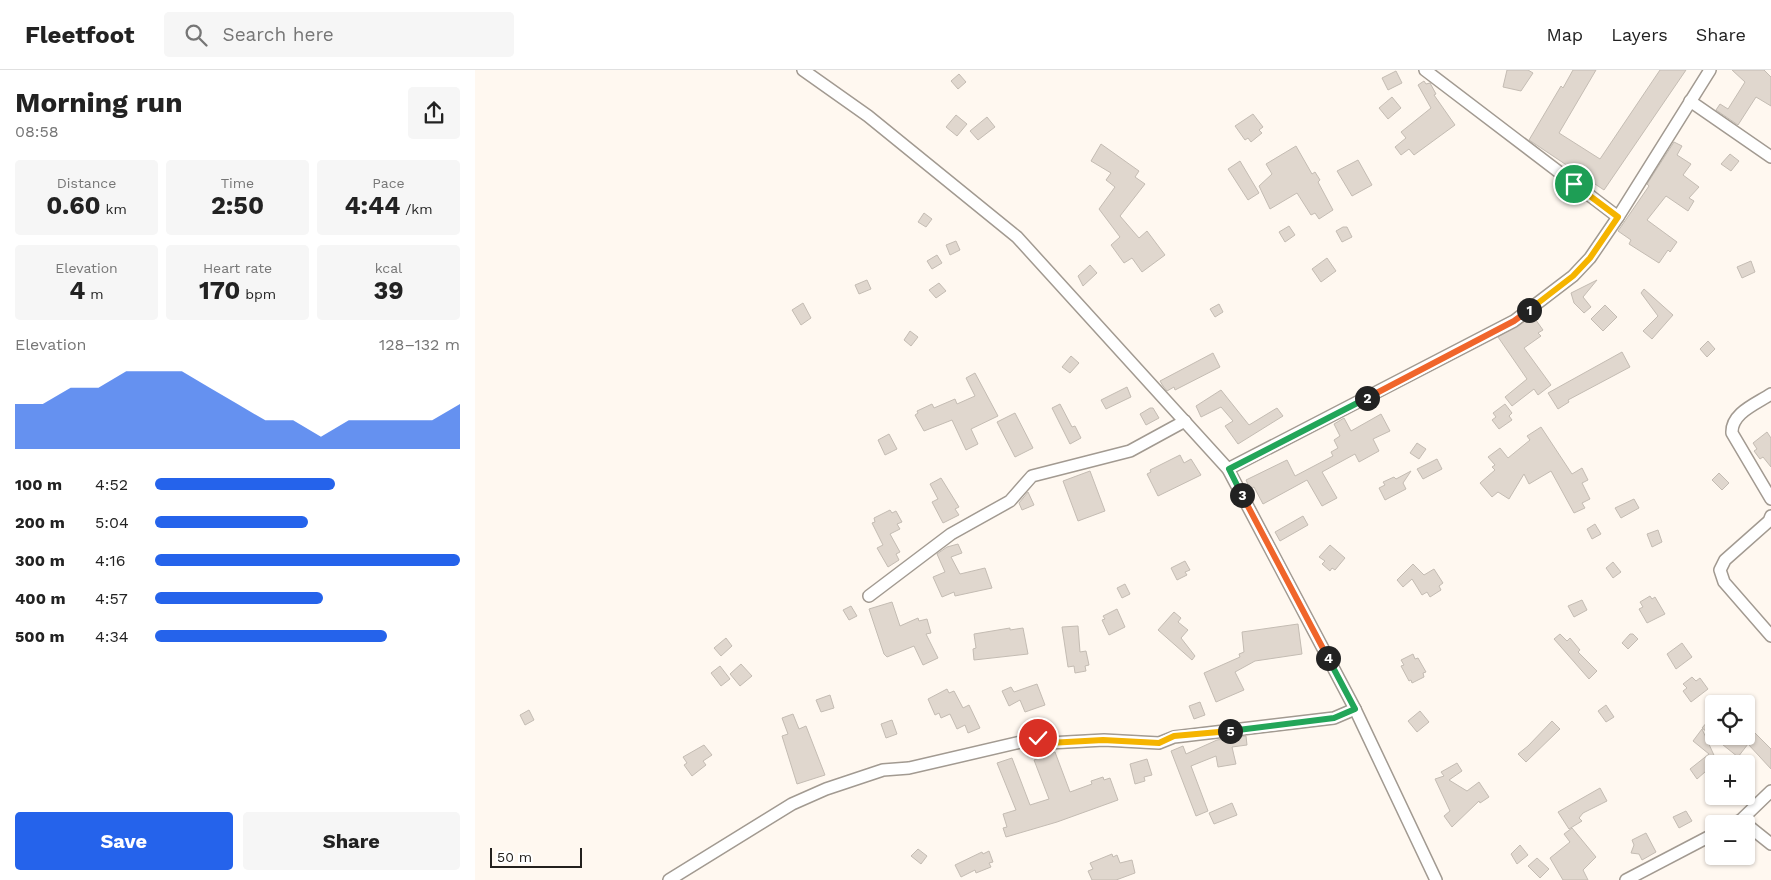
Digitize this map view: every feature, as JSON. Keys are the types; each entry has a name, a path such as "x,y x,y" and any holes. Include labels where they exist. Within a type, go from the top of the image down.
{"street":[{"path":"803,70 868,116 1017,237 1229,469 1355,709 1437,880"},
{"path":"1425,70 1618,217"},
{"path":"1229,469 1514,321 1573,276 1590,258 1618,217 1710,70"},
{"path":"1689,101 1771,158"},
{"path":"1771,394 1739,416 1732,424 1732,433 1771,499"},
{"path":"869,596 951,534 1009,501 1032,476 1130,450 1185,421"},
{"path":"1771,516 1769,521 1725,560 1720,570 1724,582 1771,636"},
{"path":"669,880 792,804 826,789 883,770 909,768 1038,738 1049,743 1103,740 1159,743 1174,736 1334,718 1355,709"},
{"path":"1749,815 1771,792"},
{"path":"1755,832 1771,844"},
{"path":"1626,880 1705,839"}],"building":[{"path":"1507,70 1528,70 1533,73 1521,91 1503,87"},
{"path":"1573,70 1596,70 1559,133 1600,159 1660,70 1686,70 1604,190 1529,140 1561,86 1563,88"},
{"path":"1732,70 1764,70 1771,77 1771,106 1756,97 1738,125 1716,110 1720,104 1728,109 1745,82"},
{"path":"1396,71 1402,83 1388,90 1382,78"},
{"path":"959,74 966,82 958,89 951,81"},
{"path":"1424,81 1426,84 1430,83 1436,94 1434,95 1455,125 1414,155 1409,149 1401,155 1395,147 1406,138 1401,132 1431,108 1418,85"},
{"path":"1392,97 1401,108 1388,119 1379,108"},
{"path":"1253,114 1263,127 1259,130 1262,133 1251,142 1248,138 1245,140 1235,126"},
{"path":"956,115 967,124 957,136 946,127"},
{"path":"987,117 995,127 978,140 970,131"},
{"path":"1674,142 1682,146 1677,155 1691,164 1683,175 1699,187 1689,198 1694,201 1688,211 1666,196 1647,220 1677,242 1670,252 1668,250 1659,263 1629,244 1631,240 1618,231 1649,186 1647,184"},
{"path":"1101,144 1139,171 1135,177 1145,184 1120,216 1139,238 1147,231 1165,255 1142,272 1132,258 1124,263 1111,245 1120,237 1099,209 1115,187 1106,180 1111,173 1091,161"},
{"path":"1296,146 1312,174 1315,172 1320,180 1318,182 1333,210 1319,219 1315,213 1311,215 1297,193 1270,209 1259,186 1272,174 1266,164"},
{"path":"1730,154 1739,161 1731,171 1721,164"},
{"path":"1358,160 1372,185 1352,196 1337,171"},
{"path":"1240,161 1259,193 1248,200 1228,169"},
{"path":"924,213 932,219 926,227 918,222"},
{"path":"1289,226 1295,235 1285,242 1279,232"},
{"path":"1347,227 1352,237 1342,242 1336,231"},
{"path":"956,241 960,250 950,255 946,245"},
{"path":"937,255 942,263 932,269 927,261"},
{"path":"1327,258 1336,271 1321,282 1312,269"},
{"path":"1751,261 1755,272 1742,278 1737,267"},
{"path":"1090,265 1097,273 1083,286 1078,276"},
{"path":"867,280 871,289 859,294 855,285"},
{"path":"1597,280 1583,297 1591,307 1584,313 1574,303 1571,293"},
{"path":"939,283 946,291 936,298 929,290"},
{"path":"1644,289 1673,315 1652,339 1643,331 1658,316 1641,293"},
{"path":"803,303 811,318 801,325 792,310"},
{"path":"1219,304 1223,312 1215,317 1210,309"},
{"path":"1605,305 1617,317 1603,331 1591,319"},
{"path":"1533,316 1543,330 1538,333 1541,336 1524,348 1551,385 1538,395 1534,389 1512,406 1505,397 1527,379 1498,337"},
{"path":"910,331 918,337 911,346 904,340"},
{"path":"1708,341 1715,349 1707,357 1700,349"},
{"path":"1622,352 1630,367 1568,400 1569,402 1558,409 1548,393"},
{"path":"1213,353 1220,367 1175,390 1174,387 1167,391 1160,381"},
{"path":"1071,356 1079,363 1070,373 1062,367"},
{"path":"975,373 998,416 971,429 978,444 966,450 952,420 924,431 915,415 918,413 917,411 932,404 934,408 955,399 957,404 975,396 966,378"},
{"path":"1127,387 1131,397 1106,409 1101,400"},
{"path":"1221,390 1249,425 1277,408 1283,416 1238,444 1225,426 1233,421 1221,407 1201,417 1196,406"},
{"path":"1060,404 1072,427 1075,426 1081,438 1070,444 1052,408"},
{"path":"1505,404 1512,413 1509,416 1512,420 1499,429 1492,420 1496,417 1493,413"},
{"path":"1153,408 1159,418 1146,425 1140,414"},
{"path":"1015,413 1033,448 1015,457 997,422"},
{"path":"1381,414 1390,431 1373,439 1379,451 1359,462 1355,454 1322,472 1337,498 1322,506 1307,480 1263,504 1254,487 1250,489 1246,480 1287,460 1295,476 1333,456 1331,452 1338,448 1334,440 1340,436 1334,424 1344,418 1351,431"},
{"path":"1541,427 1572,474 1582,468 1588,480 1582,483 1590,499 1582,503 1585,508 1574,513 1551,471 1529,484 1524,474 1509,499 1498,492 1492,497 1480,483 1495,470 1492,467 1495,465 1488,457 1500,448 1508,458 1530,440 1527,436"},
{"path":"1767,432 1771,438 1771,467 1763,457 1760,459 1754,451 1757,449 1753,443"},
{"path":"889,434 897,449 885,455 878,440"},
{"path":"1417,443 1426,449 1419,459 1410,453"},
{"path":"1180,455 1184,463 1191,459 1201,475 1158,496 1147,474 1151,472 1150,470"},
{"path":"1437,459 1442,469 1423,479 1417,469"},
{"path":"1090,471 1105,511 1078,521 1063,481"},
{"path":"1411,471 1403,483 1406,489 1385,500 1379,488 1385,485 1383,482 1394,477 1396,479"},
{"path":"1719,473 1729,483 1722,490 1712,480"},
{"path":"941,478 959,507 955,509 959,515 943,523 932,502 938,499 930,484"},
{"path":"1028,492 1034,505 1022,510 1019,503"},
{"path":"1634,499 1639,508 1621,518 1615,508"},
{"path":"890,510 892,513 896,511 902,522 897,524 900,529 890,534 900,552 896,554 899,560 888,567 877,548 883,545 872,523 875,522 874,518"},
{"path":"1303,516 1308,525 1280,541 1275,532"},
{"path":"1595,524 1601,534 1592,539 1587,529"},
{"path":"1658,530 1662,542 1652,547 1647,534"},
{"path":"958,544 962,553 951,557 960,574 985,568 992,588 955,596 954,592 942,597 933,577 945,572 937,554 947,547"},
{"path":"1330,545 1345,558 1335,570 1332,568 1330,571 1322,564 1325,561 1319,557"},
{"path":"1185,561 1190,570 1185,572 1187,575 1177,580 1171,568"},
{"path":"1613,562 1621,572 1613,578 1606,568"},
{"path":"1413,564 1424,575 1434,569 1443,583 1439,586 1441,590 1430,597 1427,592 1422,595 1412,579 1403,587 1397,580"},
{"path":"1125,584 1130,594 1122,598 1117,588"},
{"path":"1650,596 1652,599 1655,597 1665,614 1647,623 1639,609 1643,607 1640,602"},
{"path":"1582,600 1587,610 1574,617 1568,606"},
{"path":"892,602 900,626 918,618 919,621 927,619 931,633 926,634 938,658 923,665 914,646 887,657 884,654 869,609"},
{"path":"851,606 857,616 849,620 843,610"},
{"path":"1117,609 1125,627 1109,635 1102,620 1105,619 1103,616"},
{"path":"1174,612 1181,618 1178,622 1188,630 1181,638 1195,656 1192,660 1158,630"},
{"path":"1298,624 1302,654 1255,661 1235,672 1244,690 1216,702 1204,673 1240,657 1239,654 1244,652 1242,632"},
{"path":"1078,626 1080,652 1086,651 1089,665 1085,666 1086,671 1075,673 1074,666 1068,667 1062,627"},
{"path":"1010,628 1010,630 1023,628 1028,654 974,660 973,649 976,648 974,634"},
{"path":"1560,634 1567,641 1570,638 1580,650 1578,652 1597,671 1589,679 1554,639"},
{"path":"1630,634 1633,634 1638,639 1628,649 1622,643"},
{"path":"726,638 732,646 721,656 714,648"},
{"path":"1682,643 1692,657 1676,669 1667,654"},
{"path":"1413,654 1415,659 1418,658 1426,672 1423,673 1424,677 1412,683 1401,666 1404,665 1401,660"},
{"path":"741,664 752,676 740,686 730,674"},
{"path":"720,666 730,679 721,686 711,673"},
{"path":"1692,677 1696,681 1700,678 1708,689 1691,702 1683,691 1687,688 1683,684"},
{"path":"1037,684 1045,705 1025,712 1020,700 1009,706 1002,691 1011,687 1014,692"},
{"path":"947,689 949,693 954,691 963,708 969,705 980,728 968,733 965,725 957,729 950,714 941,718 939,713 935,715 928,699"},
{"path":"830,695 834,708 821,712 816,700"},
{"path":"1200,702 1205,715 1194,719 1189,706"},
{"path":"1606,705 1614,717 1606,722 1598,711"},
{"path":"529,710 534,720 525,725 520,715"},
{"path":"1420,711 1429,722 1417,732 1408,721"},
{"path":"793,714 799,729 806,726 825,775 797,784 782,736 788,734 782,718"},
{"path":"892,720 897,734 886,738 881,724"},
{"path":"1552,721 1560,729 1526,762 1518,754"},
{"path":"1702,729 1705,736 1705,745 1709,745 1714,755 1708,755 1709,754 1693,741"},
{"path":"1755,733 1771,749 1771,769 1749,745 1755,745"},
{"path":"1246,736 1247,745 1232,747 1236,764 1218,767 1216,756 1191,766 1208,811 1196,816 1171,751 1183,746 1186,754 1217,740"},
{"path":"704,745 712,755 703,761 706,765 692,776 684,765 687,763 683,757"},
{"path":"1723,745 1747,745 1740,755 1736,755"},
{"path":"1055,752 1070,792 1092,784 1091,781 1103,777 1104,780 1110,778 1118,800 1057,822 1006,837 1003,828 1007,827 1003,814 1016,810 997,763 1012,758 1030,805 1049,799 1034,760"},
{"path":"1705,757 1705,772 1697,779 1690,769"},
{"path":"1147,759 1152,775 1144,777 1145,781 1135,784 1130,764"},
{"path":"1457,763 1462,771 1449,780 1467,791 1479,782 1489,797 1480,803 1479,801 1452,827 1444,816 1450,811 1435,779 1444,776 1441,772"},
{"path":"1600,788 1607,801 1583,813 1579,818 1582,821 1569,829 1558,812"},
{"path":"1232,803 1237,815 1214,824 1209,813"},
{"path":"1686,811 1692,821 1679,828 1673,817"},
{"path":"1572,828 1596,857 1583,870 1588,880 1563,880 1550,858 1570,842 1564,834"},
{"path":"1646,833 1656,852 1642,860 1639,854 1631,853 1634,845 1632,840"},
{"path":"1520,845 1528,855 1517,864 1511,854"},
{"path":"918,849 927,856 921,864 911,856"},
{"path":"989,851 993,862 989,863 991,867 976,873 975,870 961,877 955,865 982,852 983,854"},
{"path":"1112,854 1113,857 1117,855 1120,863 1132,860 1135,873 1116,880 1092,880 1088,871 1093,869 1090,863"},
{"path":"1537,858 1549,869 1540,878 1528,866"}],"route":[{"path":"1038,738 1049,743 1135,740 1159,743 1174,736 1261,728 1334,718 1355,709 1229,469 1514,321 1573,276 1590,258 1618,217 1574,184"}]}
